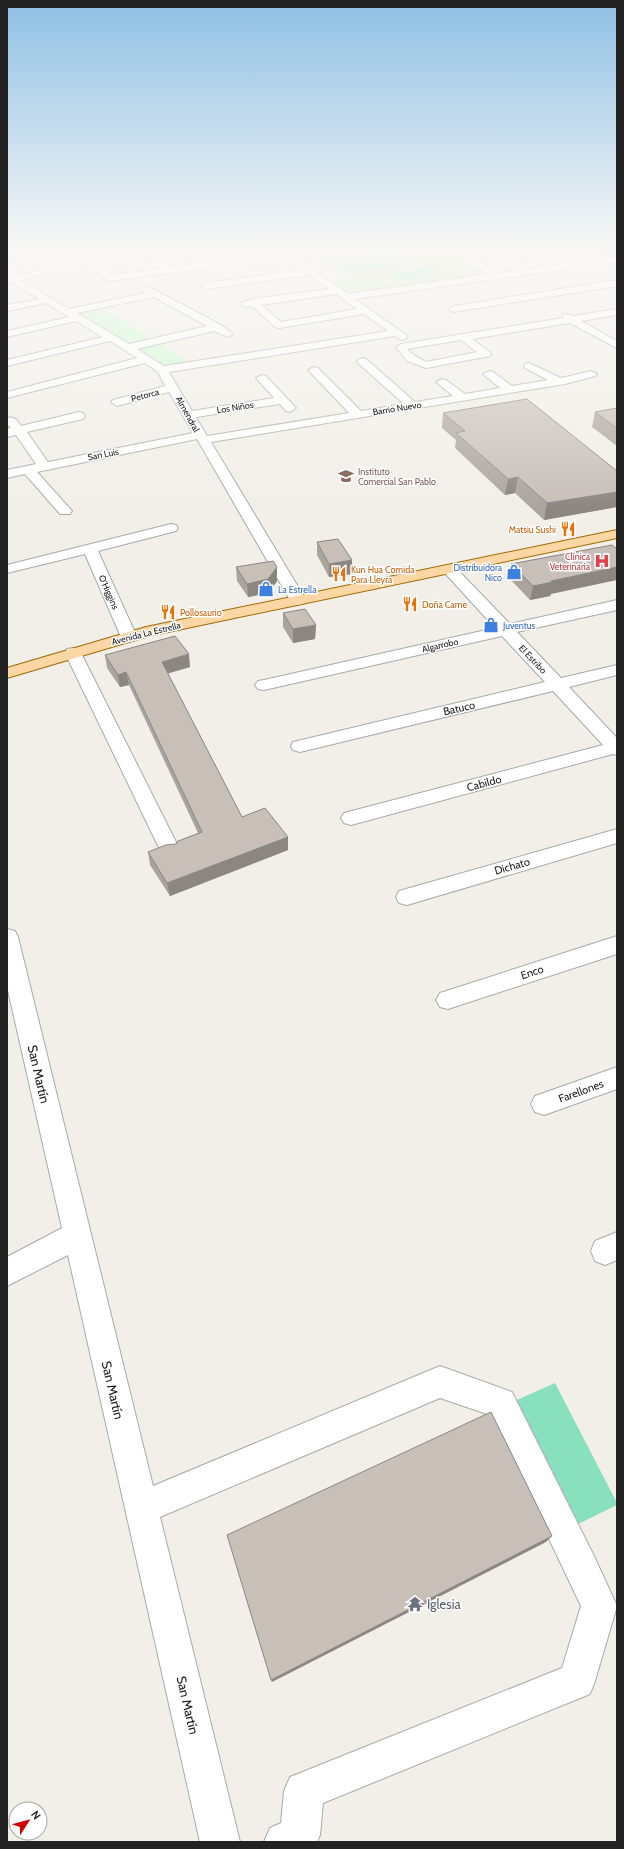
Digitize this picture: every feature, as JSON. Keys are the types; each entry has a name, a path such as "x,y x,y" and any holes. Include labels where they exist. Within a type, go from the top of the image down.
{"main road":[{"name":"Avenida La Estrella","path":"7,673 129,637 298,600 617,534"}],"street":[{"path":"128,348 173,337"},
{"path":"162,370 369,337"},
{"path":"402,337 413,345"},
{"path":"461,337 401,347 402,350 419,363 426,365 486,354 463,337"},
{"path":"603,337 617,345"},
{"path":"7,363 111,338"},
{"name":"Almendral","path":"111,338 148,359 162,370 298,600"},
{"path":"7,396 148,359"},
{"path":"362,361 413,406"},
{"path":"529,366 558,382"},
{"path":"314,370 358,415"},
{"path":"489,374 510,390"},
{"name":"Barrio Nuevo","path":"201,437 358,415 558,382 591,374"},
{"path":"262,378 304,423"},
{"path":"442,382 462,397"},
{"name":"Petorca","path":"117,402 173,387"},
{"name":"Los Niños","path":"188,415 283,400"},
{"path":"7,433 80,416"},
{"path":"7,418 20,431 44,466"},
{"name":"San Luis","path":"7,474 201,437"},
{"path":"27,469 65,511"},
{"path":"7,569 171,528"},
{"name":"O'Higgins","path":"90,548 129,637"},
{"name":"El Estribo","path":"449,569 616,748"},
{"name":"Algarrobo","path":"264,685 617,605"},
{"path":"73,653 170,850"},
{"name":"Batuco","path":"300,746 617,670"},
{"name":"Cabildo","path":"351,818 616,748"},
{"name":"Dichato","path":"407,897 617,836"},
{"name":"San Martín","path":"7,937 220,1842"},
{"name":"Enco","path":"448,1000 617,945"},
{"name":"Farellones","path":"544,1104 617,1078"},
{"path":"7,1272 77,1235"},
{"path":"141,1508 440,1382 501,1403 582,1568 599,1606 577,1681 304,1791 300,1835 284,1842"}],"green space":[{"path":"118,337 151,337 154,339 129,344"},
{"path":"158,343 188,362 166,367 137,348"},
{"path":"555,1383 617,1503 617,1505 570,1528 510,1403"}],"building":[{"path":"527,399 617,471 617,492 547,503 518,477 508,479 456,433 465,431 443,413"},
{"path":"617,408 617,428 595,412"},
{"path":"338,539 352,560 329,564 317,542"},
{"path":"612,545 617,549 617,567 533,586 511,564"},
{"path":"273,561 277,567 268,579 247,584 236,567"},
{"path":"305,609 316,625 293,629 283,613"},
{"path":"175,636 189,654 162,662 242,817 265,808 288,837 167,883 148,852 166,845 176,844 178,841 202,832 126,672 118,675 105,655"},
{"path":"491,1412 552,1536 271,1680 227,1535"}],"place":[{"name":"Instituto Comercial San Pablo","path":"346,476"},
{"name":"Matsiu Sushi","path":"568,529"},
{"name":"Clínica Veterinaria","path":"602,561"},
{"name":"Distribuidora Nico","path":"514,572"},
{"name":"Kun Hua Comida Para Lleyra","path":"339,574"},
{"name":"La Estrella","path":"266,589"},
{"name":"Doña Carne","path":"410,604"},
{"name":"Pollosaurio","path":"168,612"},
{"name":"Juventus","path":"491,625"},
{"name":"Iglesia","path":"415,1604"}]}
